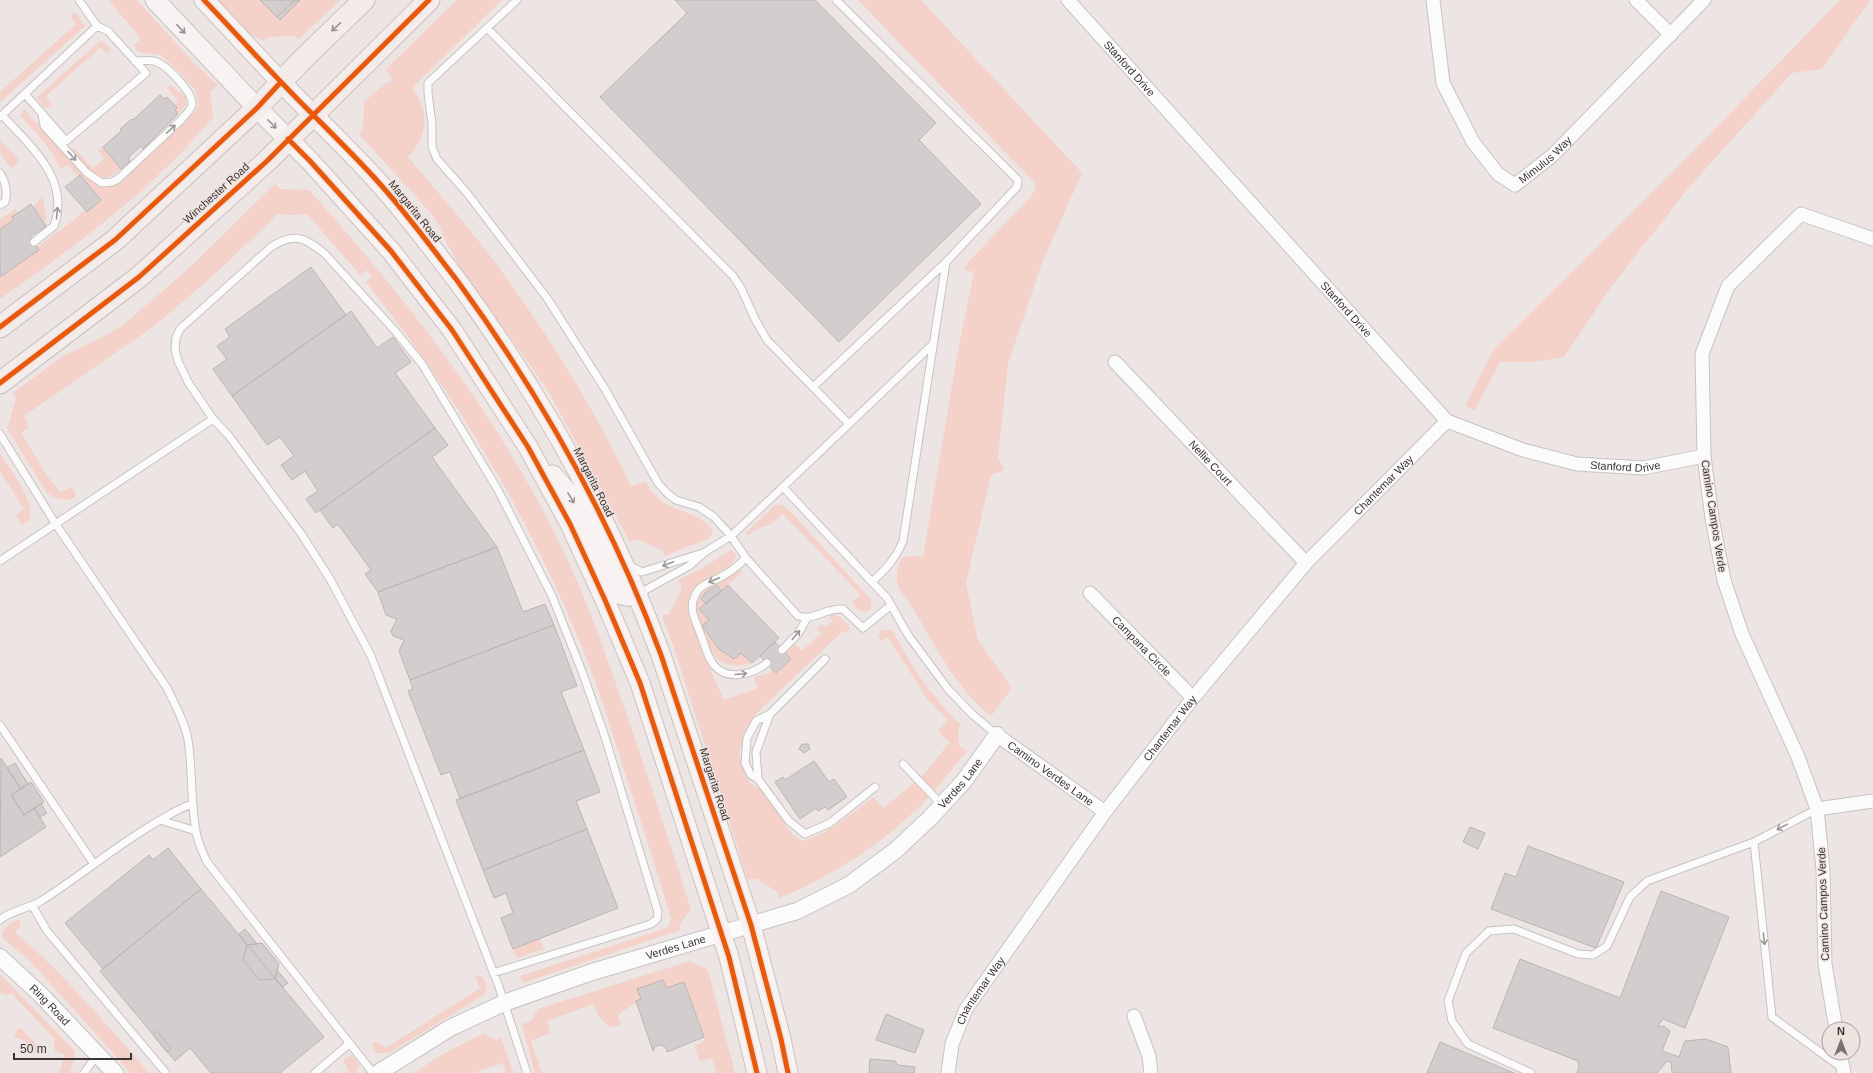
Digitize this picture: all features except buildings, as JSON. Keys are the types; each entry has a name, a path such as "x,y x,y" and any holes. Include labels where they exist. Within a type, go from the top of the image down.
{"main road":[{"path":"155,0 257,108 310,161 391,250 452,330 528,447 570,524 605,600 640,683 722,934 758,1073"},
{"name":"Margarita Road","path":"204,0 386,191 426,240 491,328 523,377 578,470 638,594 661,655 751,925 781,1039 788,1073"},
{"path":"0,328 115,240 257,108 281,82 364,0"},
{"name":"Winchester Road","path":"0,383 139,277 267,161 429,0"},
{"path":"528,447 570,496 616,592 622,596 629,597 638,594"}],"street":[{"name":"Stanford Drive","path":"1068,0 1447,421 1523,450 1577,464 1643,468 1704,456"},
{"name":"Mimulus Way","path":"1432,0 1443,82 1474,142 1498,174 1515,185 1553,155 1704,0"},
{"path":"1636,0 1671,35"},
{"name":"Camino Campos Verde","path":"1835,1021 1825,964 1824,869 1816,809 1798,756 1742,634 1724,580 1712,518 1704,456 1702,354 1728,286 1801,214 1873,239"},
{"name":"Nellie Court","path":"1116,362 1306,563"},
{"name":"Chantemar Way","path":"948,1073 952,1044 966,1009 1105,812 1193,698 1306,563 1447,421"},
{"name":"Campana Circle","path":"1090,593 1193,698"},
{"name":"Verdes Lane","path":"378,1073 450,1028 504,1002 592,972 722,934 797,910 849,885 896,850 942,805 964,781 996,734"},
{"name":"Camino Verdes Lane","path":"996,734 1105,812"},
{"path":"1816,809 1873,801"},
{"name":"Ring Road","path":"0,956 42,994 114,1073"},
{"path":"1134,1016 1149,1056 1151,1073"},
{"path":"1841,1061 1843,1071"}],"lane":[{"path":"24,94 66,141 146,73 108,32 98,26 79,0"},
{"path":"517,0 428,83 432,124 432,147 437,159 467,193 547,298 605,390 658,483 666,493 676,500 699,507 714,517 731,536 746,558 798,616 807,618 833,608 843,609 863,628 891,605"},
{"path":"813,387 946,262 1017,187 1018,180 836,0"},
{"path":"34,242 54,226 57,207 56,189 52,175 46,164 1,116 98,26"},
{"path":"487,28 732,276 741,288 755,319 768,340 849,424"},
{"path":"42,114 44,126 87,173 102,183 112,182 118,179 181,120 190,110 192,103 187,90 165,67 152,60 135,61"},
{"path":"0,172 3,177 6,196 5,202 0,205"},
{"path":"493,973 651,924 656,919 658,912 600,723 583,674 552,596 498,490 422,364 396,332 325,254 303,238 282,240 271,247 180,329 176,338 175,349 178,361 188,382 213,419 230,436 302,535 330,579 353,621 377,672 493,973 527,1073"},
{"path":"872,582 888,568 898,554 903,541 946,262"},
{"path":"638,594 689,566 705,552 731,536 933,344"},
{"path":"0,561 213,419"},
{"path":"0,434 55,523 167,688 188,739 192,804 196,831 207,862 221,882 374,1073"},
{"path":"783,487 872,582 891,605 908,635 948,689 972,714 996,734"},
{"path":"623,561 633,569 642,572 705,552"},
{"path":"746,558 738,566 718,578 704,584 693,598 692,610 712,664 721,671 729,674 742,674 756,671 768,664"},
{"path":"782,650 798,634 807,618"},
{"path":"825,659 770,714 756,721 747,738 745,763 751,775 758,779 788,821 805,834 830,823 875,787"},
{"path":"758,779 756,752 770,714"},
{"path":"0,725 94,864"},
{"path":"902,764 942,805"},
{"path":"1,916 32,905 127,840 160,820 192,804"},
{"path":"1531,1073 1468,1044 1452,1021 1448,1001 1466,953 1489,931 1514,929 1578,954 1593,955 1607,946 1630,897 1646,881 1754,842 1816,809"},
{"path":"160,820 196,831"},
{"path":"1754,842 1772,1017 1843,1071"},
{"path":"32,905 47,931 166,1073"},
{"path":"315,1073 350,1043"},
{"path":"84,1073 97,1055"}],"shaded area":[{"path":"109,0 137,0 195,64 218,85 210,92 213,117 190,144 139,192 85,237 0,299 0,277 39,250 37,247 73,221 84,210 87,212 101,200 80,175 78,176 67,165 60,169 48,147 21,116 24,109 87,178 100,186 110,187 120,182 195,112 199,104 195,90 161,55 136,50 134,45 141,39"},
{"path":"216,0 260,0 280,19 300,0 340,0 298,40 295,36 268,37 263,41 246,31"},
{"path":"457,0 502,0 412,88 422,106 424,124 420,141 408,157 487,251 516,291 586,400 631,486 646,482 662,501 705,522 712,530 712,535 708,539 664,556 662,550 637,539 630,542 548,391 514,342 464,275 444,238 439,225 428,210 359,134 363,129 364,102 384,84 392,81 391,76 385,70"},
{"path":"858,0 921,0 1082,173 1042,263 1008,364 998,458 1005,470 991,475 966,583 978,640 1012,688 991,716 978,705 946,664 899,588 897,576 901,559 909,556 923,557 957,356 974,272 964,270 968,262 1031,197 1035,189 1035,183"},
{"path":"1840,0 1870,0 1822,69 1792,73 1690,186 1611,287 1564,357 1534,362 1500,362 1475,410 1465,406 1494,349 1674,171"},
{"path":"73,12 76,13 85,26 0,102 0,92 76,24 71,17"},
{"path":"100,41 104,42 110,49 109,52 107,54 101,47 46,96 52,104 51,107 45,108 37,99 38,96"},
{"path":"170,85 186,97 186,105 178,114 175,110 177,108 174,105 178,101 167,88"},
{"path":"0,140 20,160 12,168 0,152"},
{"path":"103,147 121,169 113,175 106,177 99,177 93,174 71,150 74,148 93,168 104,159 98,151"},
{"path":"275,184 280,189 309,190 385,278 421,323 488,418 547,518 580,588 595,626 629,721 676,862 691,909 679,925 680,930 523,983 520,976 661,930 669,926 671,919 645,833 591,670 546,566 521,516 494,467 434,373 366,282 372,277 367,270 361,276 307,214 278,214 215,274 153,327 24,416 29,427 21,433 48,477 60,492 71,487 76,493 75,498 55,498 48,494 6,427 9,424 16,398 13,393 63,356 107,335 123,325 187,270"},
{"path":"43,196 46,218 44,223 33,207"},
{"path":"15,209 18,213 12,217 14,220 0,229 0,220"},
{"path":"0,453 17,479 29,502 31,512 28,520 21,525 16,515 24,509 0,471"},
{"path":"777,505 782,505 791,512 871,600 871,609 865,612 856,609 852,602 861,595 783,514 771,524 759,528 747,536 747,532"},
{"path":"731,550 735,553 736,557 728,567 693,589 688,600 688,611 704,656 724,700 758,688 753,677 767,674 773,669 777,673 791,659 785,653 795,644 802,651 821,633 817,628 822,624 825,628 833,621 829,617 832,614 842,618 850,628 846,633 843,631 763,707 752,719 743,736 739,756 750,783 763,791 792,834 803,841 813,838 840,822 873,797 884,808 925,773 950,742 942,736 939,730 948,720 927,699 888,637 881,641 878,635 881,630 891,630 894,633 923,682 961,725 958,728 959,746 967,751 926,800 894,830 838,869 819,880 779,898 777,892 756,878 748,880 673,645 662,616 669,614 682,589 678,580 701,569"},
{"path":"740,569 742,572 721,591 717,585 706,592 701,599 706,604 699,609 709,620 702,626 719,649 734,659 741,653 752,663 736,665 720,661 710,649 699,621 697,603 703,592 713,584"},
{"path":"19,920 21,926 15,932 51,965 101,1018 149,1073 131,1073 31,962 4,939 2,936 8,925"},
{"path":"540,939 544,949 517,958 513,949"},
{"path":"690,961 708,970 735,1073 716,1073 712,1058 701,1061 699,1060 694,1046 705,1041 684,982 666,988 663,980 638,989 641,999 618,1015 621,1025 609,1027 598,1015 594,1004 547,1021 550,1033 531,1041 542,1073 535,1073 522,1024 530,1022 538,1009"},
{"path":"0,974 75,1051 75,1057 70,1073 59,1073 65,1055 55,1051 54,1038 11,993 8,995 0,993"},
{"path":"480,976 484,979 487,986 484,995 389,1053 377,1053 372,1046 373,1042 376,1042 386,1048 480,988 475,977"},
{"path":"18,1028 21,1028 36,1044 37,1046 35,1051 24,1047 26,1041 14,1037"},
{"path":"484,1033 495,1040 501,1037 513,1073 506,1073 503,1063 473,1073 414,1073 441,1055"},
{"path":"351,1055 359,1065 356,1073 346,1073 349,1070 343,1061"}],"cycle path":[{"path":"204,0 390,195 456,279 487,323 545,413 572,460 597,507 620,556 661,655 751,925 781,1039 788,1073"},
{"path":"0,383 139,277 267,161 429,0"},
{"path":"0,327 115,240 257,108 281,82"},
{"path":"288,139 310,161 391,251 452,330 528,447 570,524 605,600 640,683 729,957 757,1073"}]}
